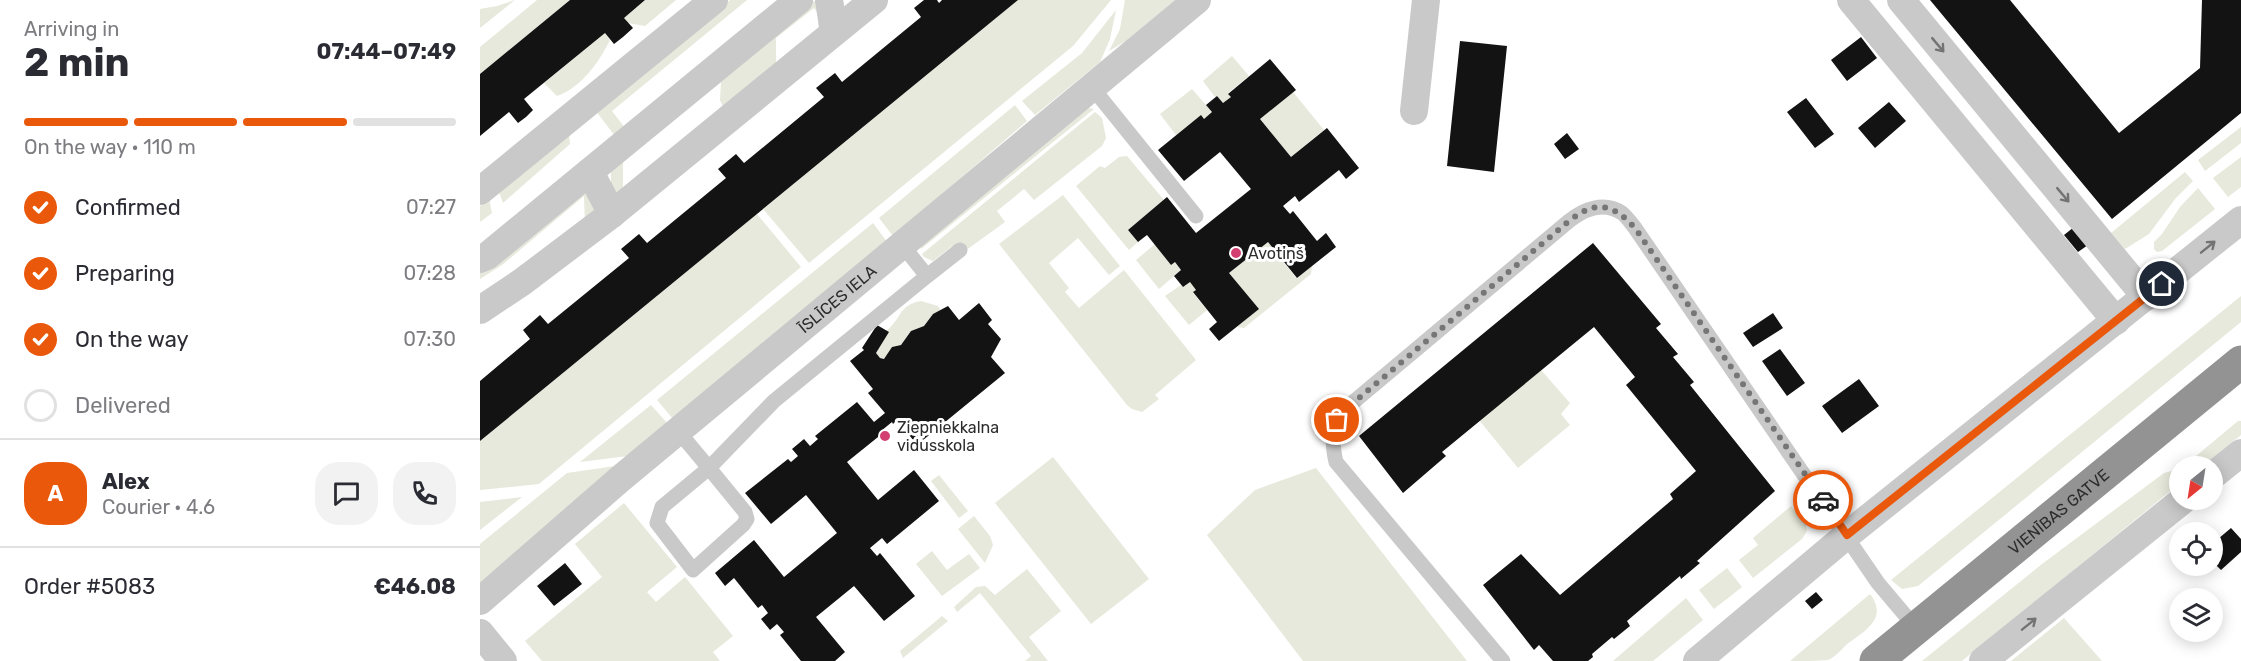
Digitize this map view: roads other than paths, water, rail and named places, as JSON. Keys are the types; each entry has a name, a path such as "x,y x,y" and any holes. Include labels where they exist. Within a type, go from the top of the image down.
{"highway":[{"name":"VIENĪBAS GATVE","path":"1876,661 2238,374"}],"street":[{"path":"480,191 714,0"},
{"path":"480,260 798,0"},
{"path":"829,0 834,32"},
{"path":"480,310 522,282 612,214 874,0"},
{"name":"ĪSLĪCES IELA","path":"480,601 678,431 1197,0"},
{"path":"1414,111 1426,0"},
{"path":"1851,0 2116,321"},
{"path":"1901,0 2146,297"},
{"path":"590,172 612,214"},
{"path":"1697,661 1847,535 2241,220"},
{"path":"2223,467 2241,453"},
{"path":"1983,661 2171,510"},
{"path":"480,633 503,661"}],"lane":[{"path":"1091,86 1196,216"},
{"path":"1503,661 1336,462 1333,430 1337,420 1346,409 1569,221 1590,207 1622,213 1635,228 1878,583 1916,628"},
{"path":"903,246 927,276"},
{"path":"678,431 709,468 745,512 747,519 693,570 659,529 657,517 662,507 709,468 774,401 960,250"}],"place":[{"name":"Avotiņš","path":"1236,253"},
{"name":"Ziepniekkalna vidusskola","path":"885,436"}]}
